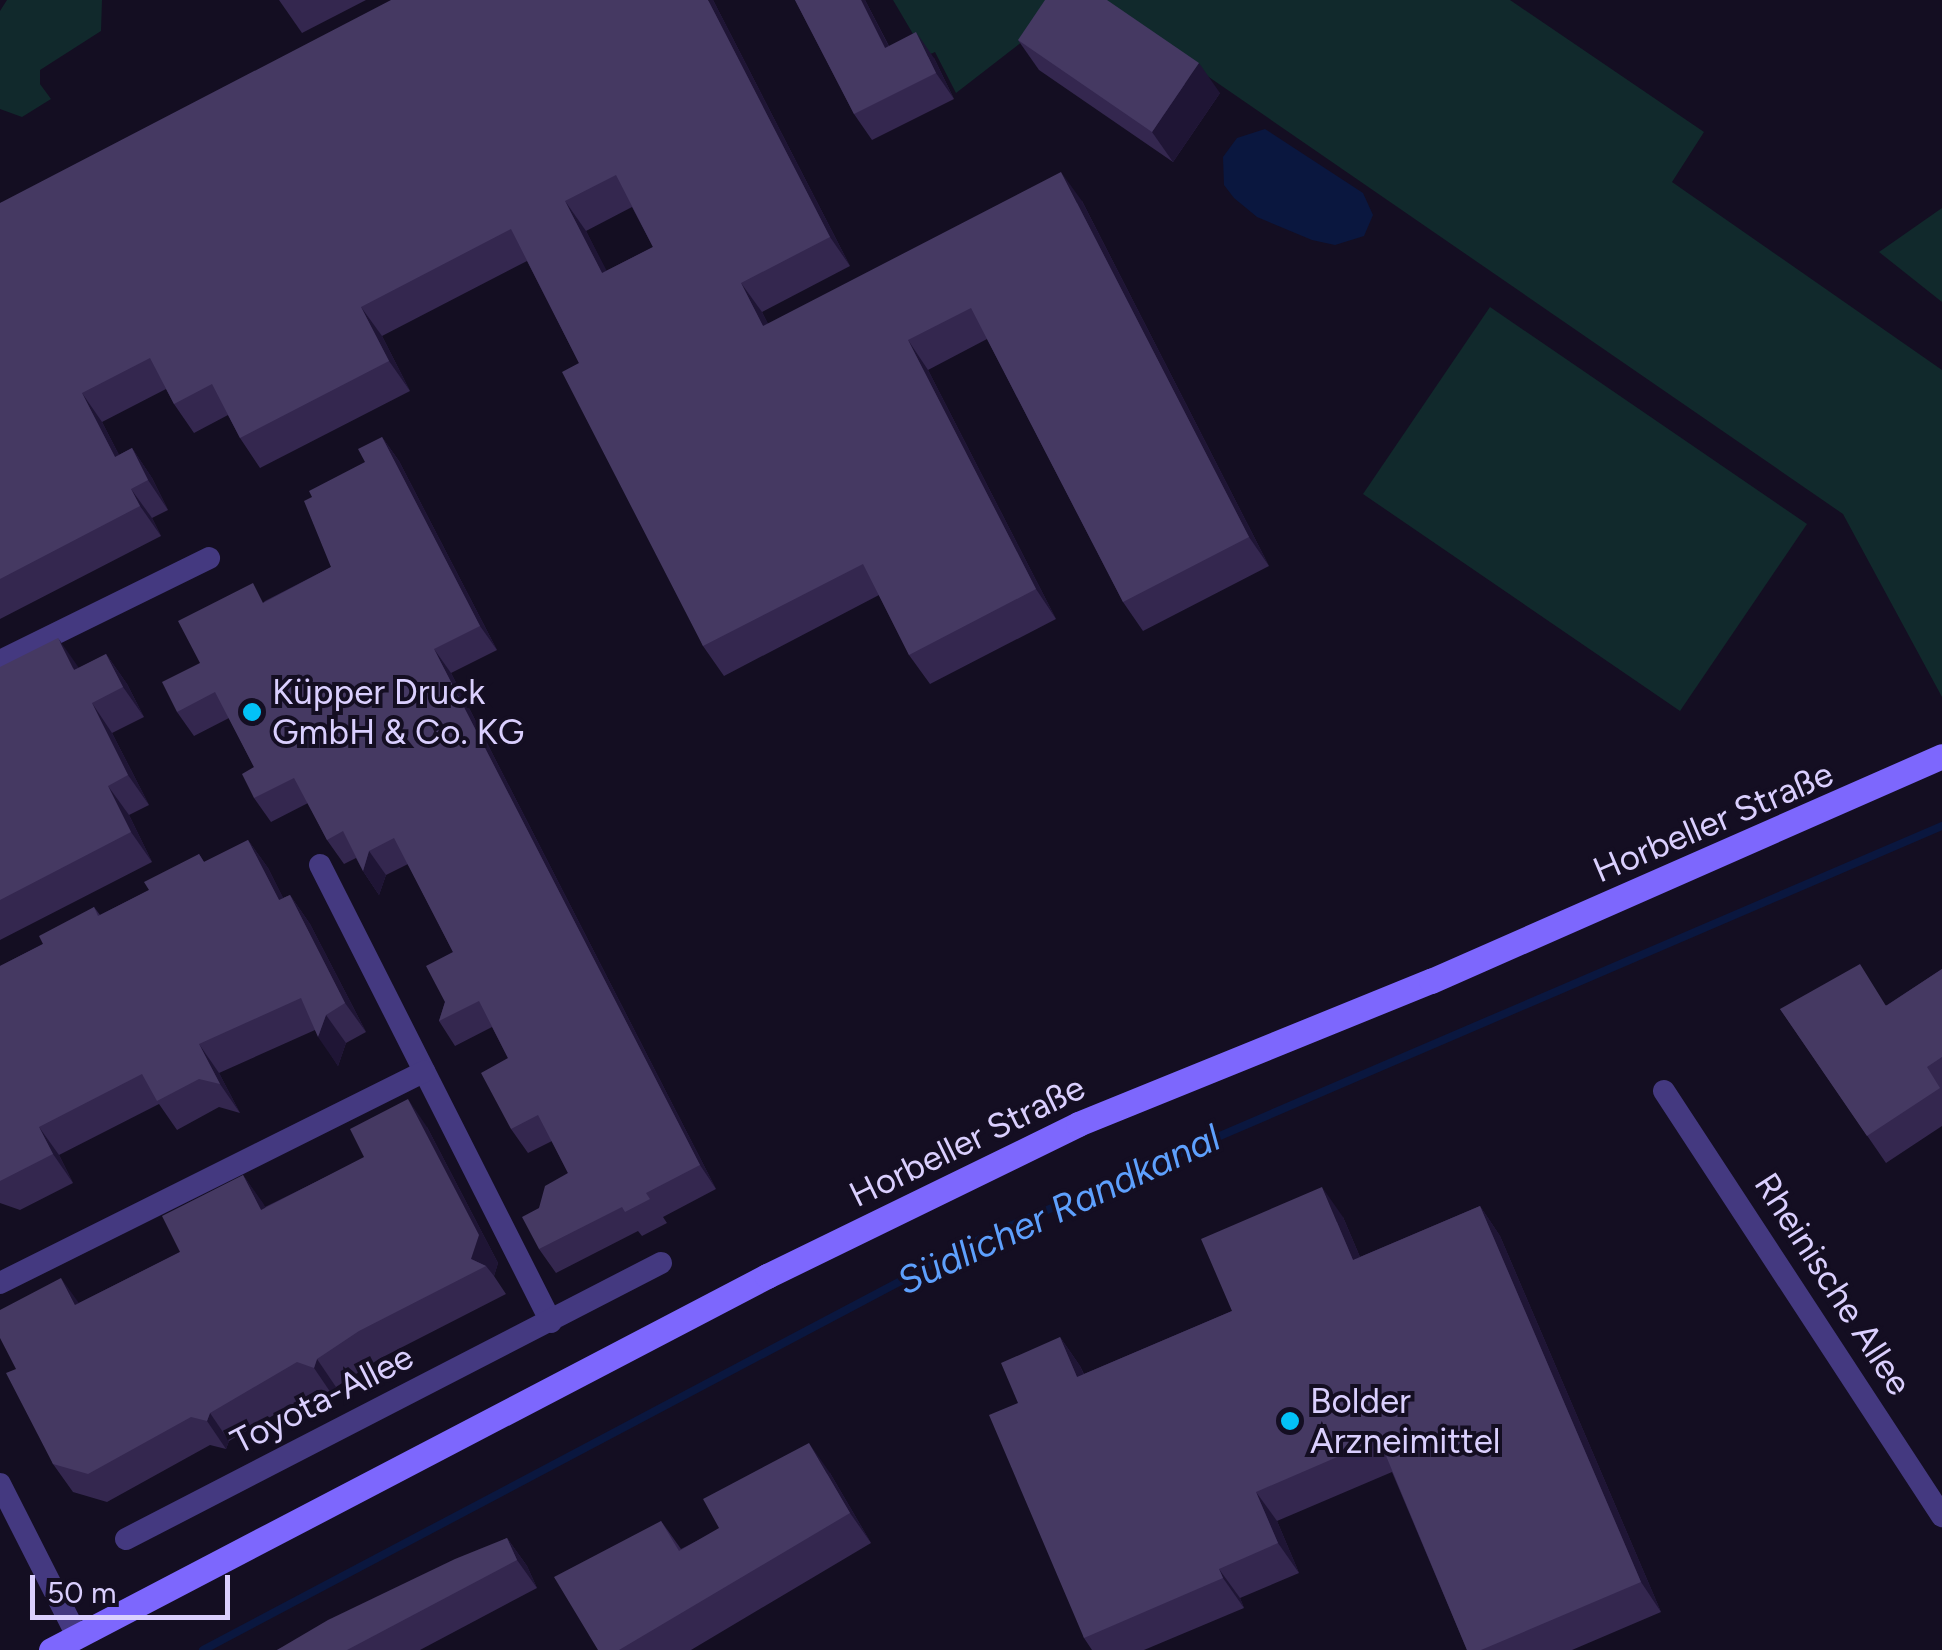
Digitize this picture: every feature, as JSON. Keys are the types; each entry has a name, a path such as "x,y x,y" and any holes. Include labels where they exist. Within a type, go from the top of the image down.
{"main road":[{"name":"Horbeller Straße","path":"51,1650 768,1276 1078,1124 1430,981 1942,756"}],"street":[{"path":"0,662 209,558"},
{"path":"320,866 551,1322"},
{"path":"0,1282 424,1072"},
{"name":"Rheinische Allee","path":"1664,1091 1942,1516"},
{"name":"Toyota-Allee","path":"126,1540 660,1263"},
{"path":"0,1484 77,1636"}],"green space":[{"path":"7,0 102,0 101,31 40,70 40,84 51,99 22,117 0,109 0,11"},
{"path":"893,0 1076,0 956,93 935,52 926,56"},
{"path":"1097,0 1510,0 1704,132 1672,182 1942,370 1942,697 1843,514"},
{"path":"1942,208 1942,302 1879,252"},
{"path":"1490,307 1807,524 1680,711 1363,494"}],"water":[{"path":"1265,129 1363,193 1373,215 1364,236 1335,245 1312,240 1257,217 1234,198 1224,185 1223,157 1237,138"}],"building":[{"path":"391,0 708,0 830,237 741,283 763,326 1061,172 1249,537 1123,602 971,308 908,340 1036,589 909,655 863,564 703,646 562,372 579,363 511,229 361,307 389,361 240,438 212,384 174,404 150,358 82,393 115,457 132,448 148,480 131,489 140,506 0,579 0,203","holes":["616,175 653,247 602,273 565,201"]},
{"path":"795,0 861,0 885,48 916,32 936,73 854,114"},
{"path":"1045,0 1107,0 1199,63 1152,132 1018,40"},
{"path":"382,437 480,626 434,649 700,1165 646,1193 650,1199 625,1212 622,1207 539,1249 522,1217 539,1208 545,1186 568,1173 538,1115 511,1129 481,1073 508,1058 479,1001 439,1021 445,1002 426,966 453,952 394,838 369,851 363,871 343,831 327,840 294,778 254,798 242,774 254,767 215,692 177,712 162,682 200,663 178,621 253,583 263,603 331,567 304,501 312,497 309,491 365,462 358,449"},
{"path":"58,638 74,670 106,654 123,687 92,703 128,775 108,786 131,832 0,900 0,667"},
{"path":"248,840 279,900 290,895 345,1003 326,1015 318,1037 301,998 199,1044 220,1084 199,1079 157,1101 142,1074 39,1127 53,1154 0,1181 0,966 43,944 39,936 94,907 98,916 149,890 144,882 199,854 204,862"},
{"path":"1860,964 1886,1006 1942,969 1942,1057 1927,1067 1940,1088 1867,1136 1780,1009"},
{"path":"408,1099 479,1235 471,1259 486,1266 359,1331 317,1359 314,1368 297,1362 210,1413 207,1421 191,1417 88,1474 53,1464 6,1373 16,1369 0,1338 0,1310 61,1278 75,1305 180,1252 162,1216 243,1175 261,1210 364,1157 350,1129"},
{"name":"Bolder Arzneimittel","path":"1322,1187 1353,1260 1480,1206 1641,1582 1481,1650 1467,1650 1379,1439 1256,1492 1278,1543 1219,1569 1223,1578 1084,1638 989,1415 1018,1403 1001,1363 1060,1337 1077,1377 1232,1311 1201,1239"},
{"path":"809,1443 850,1513 619,1650 598,1650 554,1577 661,1521 679,1551 719,1528 703,1499"},
{"path":"507,1538 517,1560 347,1650 277,1650 328,1620"}],"waterway":[{"name":"Südlicher Randkanal","path":"203,1650 982,1238 1942,826"}],"place":[{"name":"Küpper Druck GmbH & Co. KG","path":"252,712"},
{"name":"Bolder Arzneimittel","path":"1290,1421"}]}
